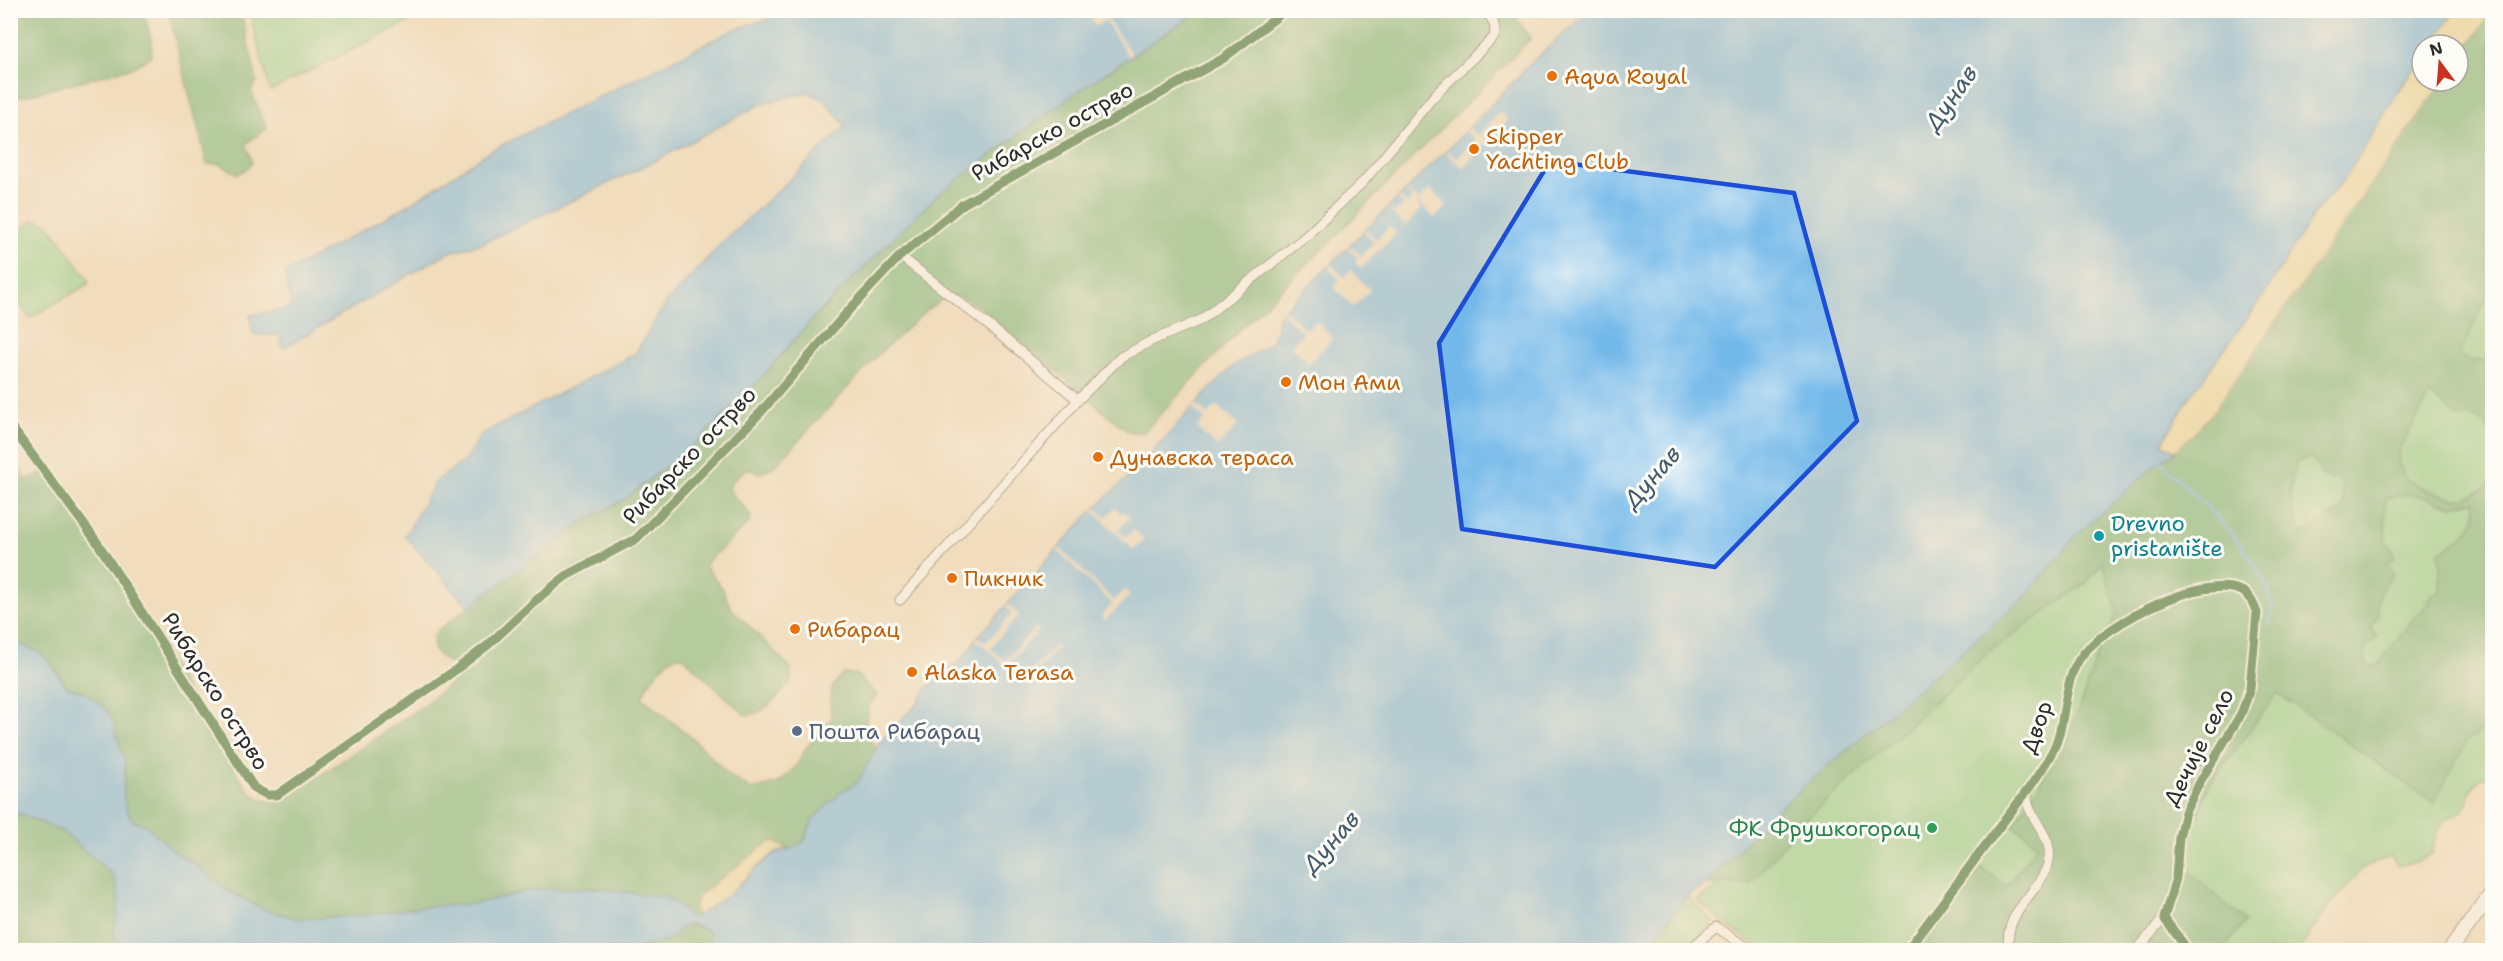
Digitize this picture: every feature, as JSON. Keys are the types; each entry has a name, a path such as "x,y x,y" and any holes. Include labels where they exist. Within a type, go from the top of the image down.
{"main road":[{"path":"2450,951 2493,893"}],"street":[{"name":"Рибарско острво","path":"10,425 97,542 254,788 267,795 277,795 462,665 566,576 636,539 761,412 849,310 900,256 963,204 1224,58 1286,10"},
{"path":"900,600 1078,400 1121,357 1153,340 1201,320 1305,237 1364,180 1442,87 1494,37 1496,29 1494,21 1485,10"},
{"path":"900,256 987,324 1078,400"},
{"name":"Двор","path":"1907,951 2027,790 2054,748 2073,669 2087,649 2130,618 2186,592 2205,588 2242,592"},
{"name":"Дечије село","path":"2164,918 2176,878 2179,837 2185,812 2201,780 2241,714 2250,688 2256,613 2252,602 2242,592"},
{"path":"2010,951 2008,938 2012,924 2049,862 2048,841 2028,806 2027,790"},
{"path":"2137,951 2164,918 2188,951"},
{"path":"1692,951 1708,932 1716,927 1751,951"}],"highlighted area":[{"path":"1550,161 1794,193 1857,421 1715,567 1462,529 1439,343"}],"green space":[{"path":"249,10 430,10 430,11 270,91"},
{"path":"10,11 143,11 152,41 151,56 134,67 21,97 11,92"},
{"path":"168,11 239,11 242,16 257,82 251,91 267,128 246,144 252,161 248,168 238,174 219,164 207,164"},
{"path":"1199,11 1511,11 1531,38 1319,253 1239,330 1143,433 1127,431 978,306 963,298 949,295 928,309 878,355 775,466 761,473 747,469 731,483 729,490 751,516 749,523 707,562 706,567 722,588 731,608 791,668 791,682 776,699 763,709 750,715 744,714 682,656 677,656 668,661 654,677 643,698 691,737 730,776 752,790 779,783 796,766 807,747 832,718 830,699 832,689 838,679 843,674 856,674 877,695 869,706 864,730 876,749 857,783 843,791 810,826 802,844 791,849 769,842 698,896 694,907 697,916 690,917 674,902 666,898 597,888 538,889 474,904 420,907 358,916 298,919 263,909 227,890 175,852 146,825 133,821 123,803 125,765 113,721 106,709 80,690 67,687 57,670 11,639 11,483 27,480 45,471 123,586 245,786 262,799 283,801 421,707 462,674 434,651 433,638 438,630 587,519 625,499 698,441 757,383 808,324 937,195 1078,91"},
{"path":"2455,11 2492,11 2492,286 2460,353 2463,357 2475,361 2492,357 2492,442 2485,422 2469,416 2458,419 2430,393 2399,451 2399,465 2406,479 2420,487 2456,499 2467,498 2492,483 2492,727 2468,739 2434,803 2277,693 2209,785 2191,834 2184,867 2245,921 2223,950 1923,950 1982,868 2007,886 2038,844 2013,825 2066,745 2098,654 2117,613 2103,563 2086,583 1989,652 1801,824 1750,884 1705,885 1778,809 2023,599 2079,533 2160,461 2175,452 2410,77 2410,93 2470,93 2470,33 2439,33","holes":["2309,458 2314,460 2323,477 2331,479 2335,476 2342,482 2343,507 2311,530 2301,533 2292,507 2292,480 2297,462","2414,494 2453,506 2475,501 2476,510 2471,526 2461,538 2440,552 2440,593 2432,594 2427,606 2414,618 2378,665 2367,666 2364,649 2377,637 2370,628 2379,615 2379,597 2382,588 2394,574 2387,562 2394,559 2393,550 2385,539 2386,498"]},
{"path":"2492,11 2492,772 2473,787 2465,809 2443,821 2443,825 2436,832 2432,854 2419,861 2398,866 2391,856 2363,868 2329,906 2299,950 1763,950 1721,921 1697,900 1715,888 1744,860 2447,93 2470,93 2470,56"},
{"path":"33,220 48,223 88,279 88,284 30,318 11,292 10,237"},
{"path":"10,456 27,480 11,483"},
{"path":"10,810 62,831 114,876 119,899 114,934 128,950 11,950"},
{"path":"1687,896 1714,922 1690,950 1646,950"},
{"path":"685,925 709,932 712,946 709,950 633,950 673,938 679,928"}],"sand":[{"path":"2455,11 2489,11 2485,22 2470,43 2470,33 2439,33"},
{"path":"2410,75 2410,93 2435,93 2212,414 2176,451 2162,443 2190,396 2266,292 2313,215 2345,178"},
{"path":"773,841 787,849 764,861 724,899 697,916 694,907 698,896"}],"water":[{"path":"794,10 1199,11 1078,91 937,195 812,319 757,383 698,441 625,499 587,519 469,607 405,536 436,481 464,461 482,434 635,354 666,303 719,246 846,126 823,99 807,92 759,105 651,163 483,243 447,253 283,348 280,335 253,335 250,315 291,308 285,273 405,207 490,151 733,30"},
{"name":"Дунав","path":"1588,11 2455,11 2439,33 2410,33 2410,75 2345,178 2313,215 2266,292 2190,396 2162,443 2176,451 2160,461 2079,533 2023,599 1778,809 1705,885 1687,896 1646,950 709,950 712,946 709,932 697,925 688,924 681,928 673,938 633,950 128,950 114,935 119,899 114,876 62,831 11,810 10,639 38,652 48,660 67,687 86,693 106,709 113,721 121,751 125,757 123,790 125,806 133,821 146,825 175,852 200,868 227,890 263,909 298,919 358,916 420,907 474,904 538,889 597,888 666,898 674,902 690,917 697,916 731,893 775,853 791,849 804,842 814,818 843,791 857,783 880,741 917,704 928,687 965,656 976,639 1093,510 1142,464 1233,366 1270,344 1277,329 1278,316 1466,131 1530,64"}],"pier":[{"path":"1102,11 1132,55 1129,57 1105,20 1096,26 1090,18"},
{"name":"Skipper Yachting Club","path":"1500,112 1508,120 1463,168 1445,151 1447,150 1457,159 1475,139 1466,131 1469,128 1478,136"},
{"path":"1430,189 1447,205 1435,218 1418,202 1417,204 1422,209 1405,226 1387,208 1395,213 1404,205 1397,199 1399,197 1407,204 1412,198 1407,190 1419,201"},
{"path":"1389,227 1396,233 1361,268 1355,262 1358,258 1348,248 1350,246 1361,256 1375,242 1364,231 1366,230 1377,239"},
{"path":"1331,264 1344,277 1351,270 1370,290 1353,307 1334,287 1340,280 1328,267"},
{"path":"1285,310 1306,330 1316,321 1333,338 1309,363 1291,345 1303,333 1282,312"},
{"path":"1196,404 1208,415 1217,406 1238,425 1217,447 1197,428 1205,419 1192,408"},
{"path":"1095,508 1106,517 1115,508 1121,514 1124,512 1130,517 1118,530 1126,537 1134,530 1144,540 1134,550 1093,510"},
{"path":"1059,548 1114,601 1125,590 1130,595 1105,620 1101,616 1113,604 1057,550"},
{"path":"1008,605 1019,615 990,648 1005,661 1036,627 1039,630 1008,664 1024,679 1056,645 1058,647 1027,681 1031,685 1029,687 976,639 978,637 985,643 1012,614 1006,607"}],"waterway":[{"path":"2160,461 2209,509 2257,568 2267,587 2272,605 2269,624"}],"cycle path":[{"path":"10,425 97,542 254,788 267,795 277,795 454,671 488,645 566,576 636,539 761,412 849,310 900,256 963,204 1224,58 1286,10"},
{"path":"1907,950 2026,792 2052,752 2057,740 2071,676 2083,654 2113,629 2157,604 2204,589 2225,587 2245,593 2257,613 2250,688 2241,714 2201,780 2185,812 2179,837 2176,878 2164,918 2188,950"}],"place":[{"name":"Aqua Royal","path":"1552,76"},
{"name":"Skipper Yachting Club","path":"1474,149"},
{"name":"Мон Ами","path":"1286,382"},
{"name":"Дунавска тераса","path":"1098,457"},
{"name":"Drevno pristanište","path":"2099,536"},
{"name":"Пикник","path":"952,578"},
{"name":"Рибарац","path":"795,629"},
{"name":"Alaska Terasa","path":"912,672"},
{"name":"Пошта Рибарац","path":"797,731"},
{"name":"ФК Фрушкогорац","path":"1932,828"}]}
